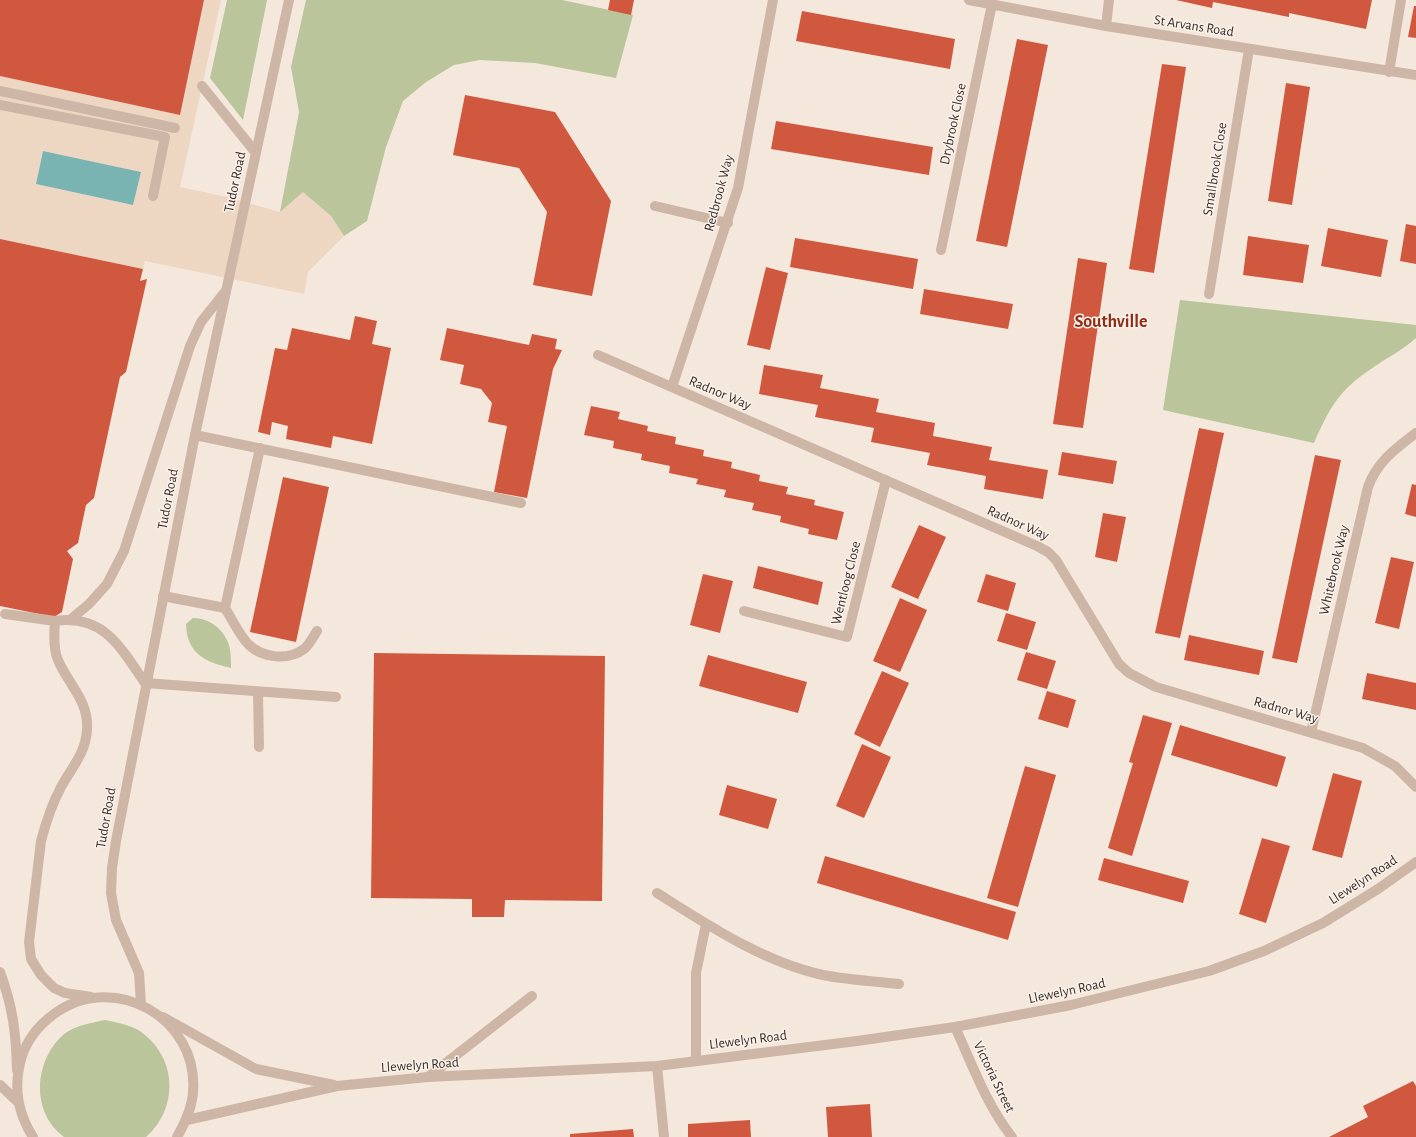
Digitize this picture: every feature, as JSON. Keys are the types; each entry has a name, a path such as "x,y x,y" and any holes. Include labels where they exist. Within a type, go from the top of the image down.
{"street":[{"name":"Tudor Road","path":"141,1004 139,973 116,920 111,893 112,868 145,683 195,435 224,293 289,0"},
{"name":"Redbrook Way","path":"672,387 728,223 738,188 773,0"},
{"name":"St Arvans Road","path":"969,0 1106,26 1389,72 1416,75"},
{"path":"1106,26 1109,0"},
{"path":"1389,72 1401,0"},
{"name":"Drybrook Close","path":"941,250 992,4"},
{"name":"Smallbrook Close","path":"1209,294 1249,49"},
{"path":"202,86 256,153"},
{"path":"0,91 175,128"},
{"path":"0,105 165,137 153,196"},
{"path":"655,206 728,223"},
{"path":"4,614 55,621 71,618 90,604 107,584 124,550 190,346 201,322 224,293"},
{"name":"Radnor Way","path":"598,355 1048,552 1063,570 1119,664 1135,677 1156,687 1311,732 1375,753 1395,766 1416,787"},
{"name":"Whitebrook Way","path":"1311,732 1368,488 1379,465 1389,454 1416,433"},
{"path":"195,435 521,503"},
{"path":"260,448 225,608 248,644 264,654 290,656 298,653 305,648 317,632"},
{"name":"Wentloog Close","path":"744,611 847,637 886,480"},
{"path":"163,596 225,608"},
{"path":"71,618 93,624 115,641 145,683 336,697"},
{"path":"55,621 54,637 57,659 82,701 87,729 84,748 77,763 62,786 45,826 41,841 29,942 31,959 41,975 54,988 65,993 91,997"},
{"path":"258,692 259,747"},
{"name":"Llewelyn Road","path":"187,1120 337,1086 428,1077 657,1066 955,1026 1071,1005 1209,971 1264,951 1323,923 1378,889 1416,862"},
{"path":"658,893 706,924 751,948 783,962 810,972 835,977 899,984"},
{"name":"Llewelyn Road","path":"696,1061 696,973 706,924"},
{"path":"0,972 10,1000 16,1036 18,1102 28,1137"},
{"path":"428,1077 532,996"},
{"path":"17,1072 26,1044 42,1022 65,1006 91,997"},
{"name":"Llewelyn Road","path":"91,997 116,997 141,1004 256,1069 337,1086"},
{"path":"161,1016 180,1038 191,1064 193,1092 187,1120 177,1137"},
{"name":"Victoria Street","path":"955,1026 979,1081 1002,1124 1012,1137"},
{"path":"657,1066 664,1137"},
{"path":"0,1086 18,1102"},
{"path":"24,1123 34,1137"}],"green space":[{"path":"227,0 267,0 243,120 210,78"},
{"path":"306,0 562,0 633,15 616,78 535,63 480,60 454,65 426,82 403,101 386,147 367,221 344,236 330,215 280,212 299,112 291,67"},
{"path":"1180,300 1416,325 1416,338 1360,377 1342,393 1330,410 1314,443 1163,410"},
{"path":"193,618 210,622 224,634 230,648 231,668 213,663 199,655 194,650 187,634 186,624"},
{"path":"105,1020 136,1029 145,1035 156,1046 168,1072 170,1086 164,1113 156,1126 146,1137 64,1137 53,1126 45,1114 41,1100 40,1086 42,1071 54,1045 64,1034 74,1028"}],"shaded area":[{"path":"204,0 221,0 180,187 227,197 280,212 303,192 330,215 344,236 308,272 304,294 145,261 143,269 0,239 0,76 180,115","holes":["43,151 140,172 133,205 36,184"]}],"water":[{"path":"43,151 141,172 133,205 36,184"}],"building":[{"path":"0,0 204,0 180,115 0,76"},
{"path":"610,0 634,0 631,15 608,10"},
{"path":"1176,0 1372,0 1366,29 1289,13 1289,17 1213,2 1212,8"},
{"path":"1414,6 1416,6 1416,38 1408,37"},
{"path":"802,11 955,39 950,69 796,41"},
{"path":"1017,39 1048,45 1007,247 976,241"},
{"path":"1162,64 1186,67 1154,273 1129,269"},
{"path":"1286,83 1310,87 1292,205 1268,201"},
{"path":"465,95 555,112 611,201 592,296 533,285 547,212 519,168 453,155"},
{"path":"776,121 933,147 929,175 771,149"},
{"path":"1406,224 1416,226 1416,264 1400,261"},
{"path":"1328,228 1388,240 1381,277 1321,266"},
{"path":"1248,236 1309,245 1303,283 1243,275"},
{"path":"795,238 918,259 913,289 790,267"},
{"path":"0,239 143,269 140,281 147,279 126,372 120,377 94,498 86,505 78,543 67,551 73,559 62,612 54,617 0,606"},
{"path":"1078,258 1107,263 1083,428 1053,424"},
{"path":"766,267 788,273 770,350 747,345"},
{"path":"924,289 1013,304 1008,329 920,314"},
{"path":"355,316 377,321 372,344 391,348 372,444 333,436 331,448 286,439 288,426 272,422 270,435 258,432 275,348 287,350 292,328 350,340"},
{"path":"447,328 529,345 532,334 557,339 555,349 562,350 553,369 527,498 494,492 507,426 488,422 492,403 481,389 460,384 464,365 440,360"},
{"path":"764,365 823,375 820,388 879,399 876,412 935,423 933,436 992,447 989,460 1048,470 1043,499 984,489 986,476 927,465 930,453 871,442 874,428 815,417 818,405 759,394"},
{"path":"591,406 620,412 618,419 648,426 647,431 676,437 675,444 704,450 703,456 732,462 731,468 760,475 759,481 788,487 786,494 815,500 814,505 844,512 837,540 808,534 809,529 780,522 781,516 752,510 754,503 724,497 726,490 696,484 698,479 669,473 670,466 641,460 642,454 613,448 614,441 584,435"},
{"path":"1199,428 1224,433 1180,638 1155,633"},
{"path":"1062,452 1117,461 1113,484 1058,475"},
{"path":"1315,455 1341,460 1297,663 1272,658"},
{"path":"283,477 329,487 296,642 250,632"},
{"path":"1412,484 1416,485 1416,517 1405,514"},
{"path":"1103,513 1126,517 1117,562 1095,557"},
{"path":"919,525 946,537 918,599 891,587"},
{"path":"1391,557 1414,562 1399,629 1375,623"},
{"path":"758,566 823,582 818,605 753,588"},
{"path":"703,574 733,581 720,633 690,625"},
{"path":"986,574 1016,583 1008,611 977,602"},
{"path":"900,598 927,610 900,672 873,661"},
{"path":"1006,613 1036,622 1027,650 997,641"},
{"path":"1189,635 1264,651 1259,675 1184,660"},
{"path":"1026,652 1056,661 1047,689 1017,680"},
{"path":"374,653 605,656 602,901 505,900 504,917 472,917 472,899 371,898"},
{"path":"708,655 807,682 798,713 699,686"},
{"path":"882,671 909,683 880,747 854,734"},
{"path":"1367,673 1416,683 1416,710 1362,699"},
{"path":"1047,691 1076,700 1068,728 1038,719"},
{"path":"1143,715 1172,723 1132,856 1108,848 1133,763 1129,762"},
{"path":"1180,725 1286,757 1277,787 1171,755"},
{"path":"862,744 891,757 864,818 836,806"},
{"path":"1025,766 1056,775 1018,907 987,898"},
{"path":"1333,773 1362,781 1342,858 1312,850"},
{"path":"727,785 777,799 768,829 719,815"},
{"path":"1262,838 1290,846 1266,923 1239,914"},
{"path":"825,856 1016,912 1008,940 817,883"},
{"path":"1104,858 1189,881 1183,903 1098,880"},
{"path":"1413,1081 1416,1086 1416,1137 1329,1137 1368,1117 1363,1106"},
{"path":"870,1104 872,1137 828,1137 826,1107"},
{"path":"750,1120 751,1137 688,1137 688,1124"},
{"path":"633,1129 634,1137 570,1137 570,1134"}],"district":[{"name":"Southville","path":"1111,322"}]}
